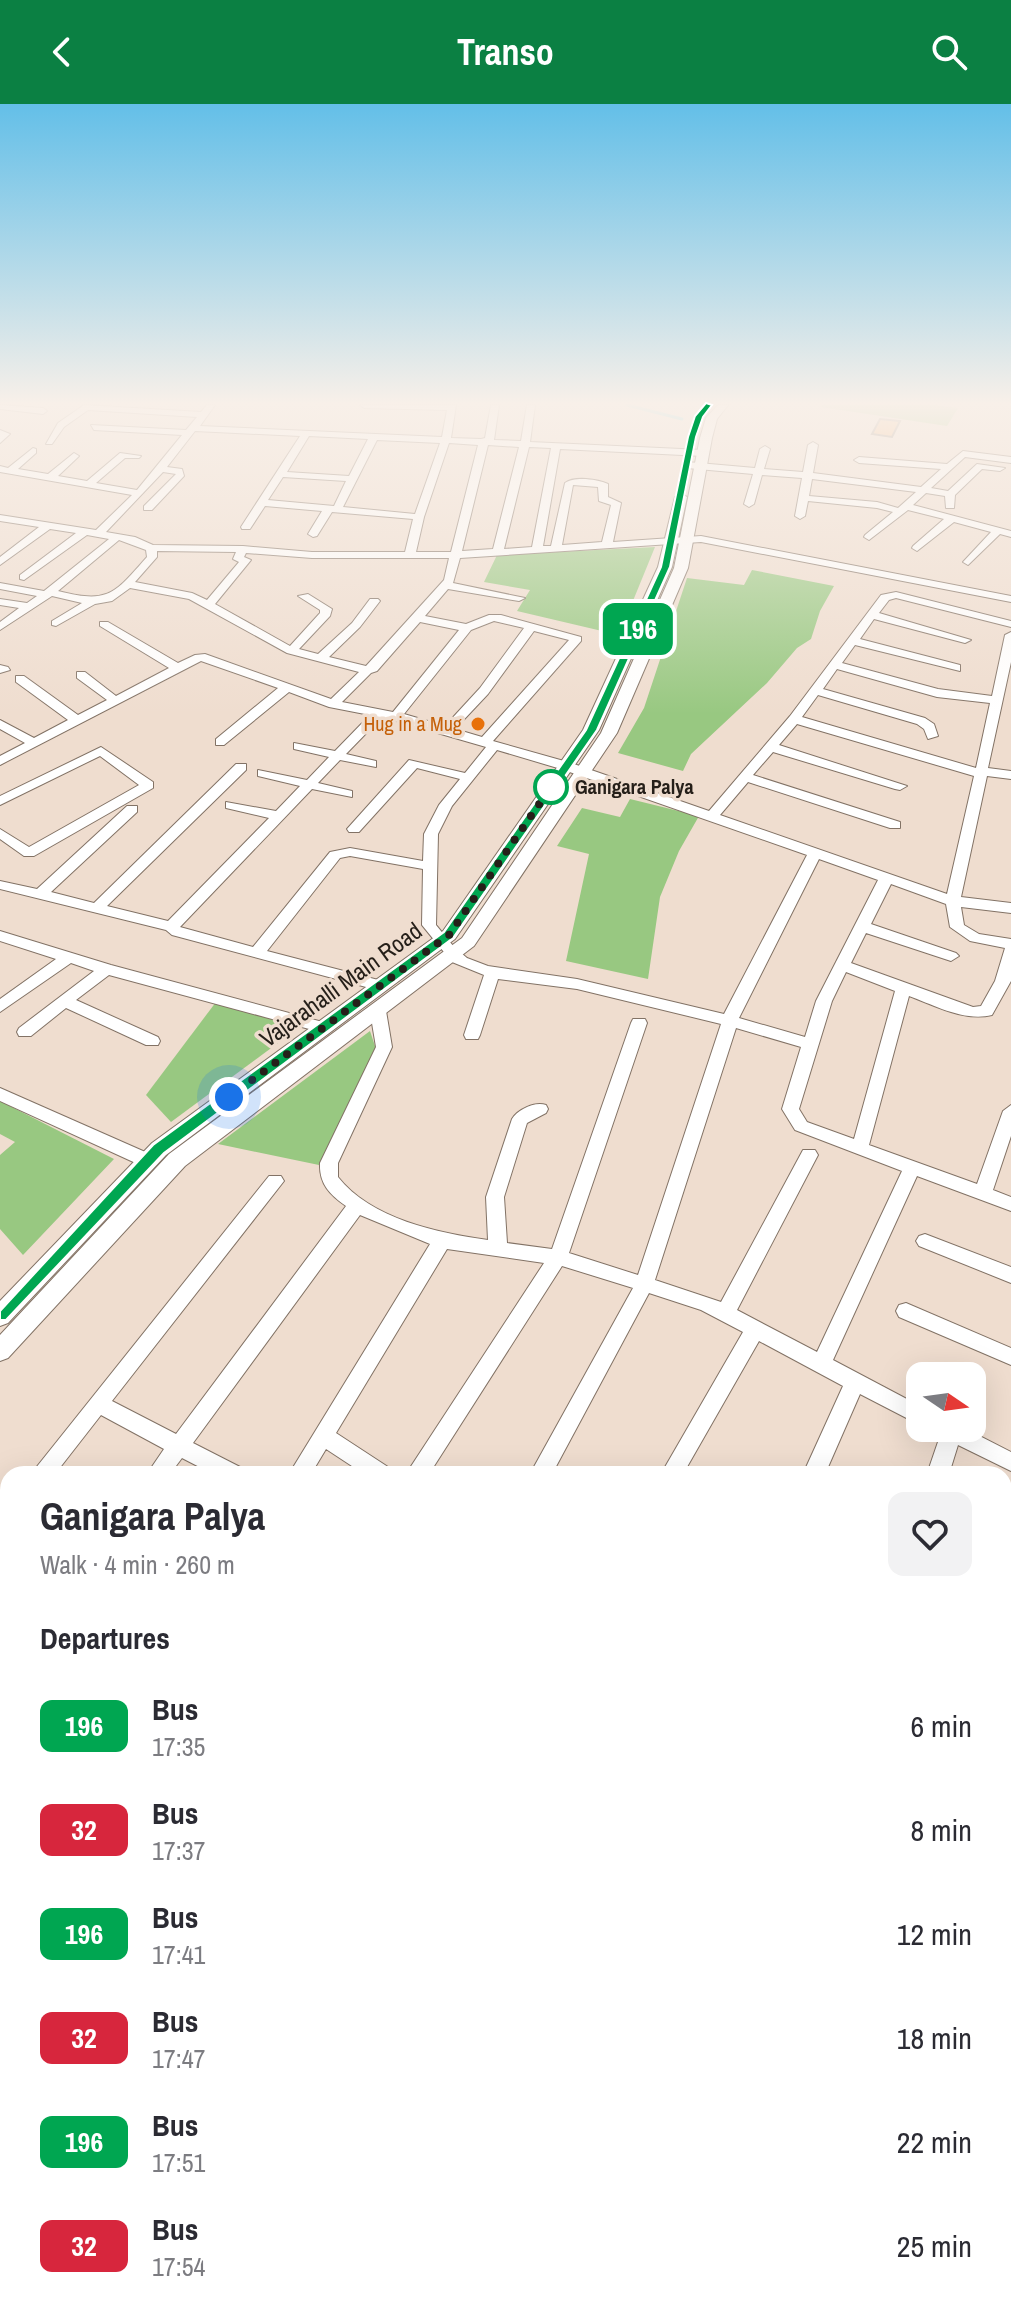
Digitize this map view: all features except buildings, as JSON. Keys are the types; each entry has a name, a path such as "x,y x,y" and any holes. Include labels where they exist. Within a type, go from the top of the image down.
{"main road":[{"name":"Vajarahalli Main Road","path":"0,1316 146,1160 381,986 448,948 468,942 574,770 609,733 681,568 680,540 686,508"},
{"name":"Vajarahalli Main Road","path":"0,1351 177,1160 378,1011 448,948"}],"street":[{"path":"98,534 123,508"},
{"path":"210,604 246,560 238,559 239,549 260,508"},
{"path":"322,508 419,517"},
{"path":"410,555 422,508"},
{"path":"333,704 367,670 373,668 446,585 468,508"},
{"path":"498,551 518,508"},
{"path":"535,508 537,548"},
{"path":"557,542 564,508"},
{"path":"608,540 615,508"},
{"path":"800,516 801,508"},
{"path":"869,537 903,508"},
{"path":"904,508 1011,534"},
{"path":"954,508 1011,523"},
{"path":"313,534 332,509"},
{"path":"0,518 117,537 142,542 151,548 239,549 312,555 456,555 537,548 557,542 608,540 729,543 797,559 1011,599"},
{"path":"917,548 952,518"},
{"path":"0,562 47,526"},
{"path":"968,562 998,530"},
{"path":"24,577 84,532"},
{"path":"0,627 48,594 117,537"},
{"path":"0,586 103,603 127,584 152,557 151,548"},
{"path":"127,584 192,596 291,651 367,670"},
{"path":"446,585 519,598"},
{"path":"713,815 794,719 885,597 896,595 1011,624"},
{"path":"291,651 326,614 326,609 304,596"},
{"path":"319,660 356,625 374,601"},
{"path":"0,602 31,607"},
{"path":"56,623 90,603"},
{"path":"873,615 965,640"},
{"path":"396,716 467,628 493,617 577,639 489,743 436,823 431,834 429,925 465,963 577,984 730,1019 810,1044"},
{"path":"418,618 467,628"},
{"path":"104,624 177,668"},
{"path":"448,730 484,691 532,625"},
{"path":"842,965 972,1012 986,1011 1003,981 1011,947 975,938 957,927 953,901 978,772 1011,635"},
{"path":"855,641 956,668"},
{"path":"0,761 199,657 333,704 380,712 448,730 574,770 713,815 953,901 1011,908"},
{"path":"836,665 937,693 995,700"},
{"path":"81,675 114,700"},
{"path":"20,679 76,720"},
{"path":"220,742 285,689"},
{"path":"816,691 921,721 930,727 932,736"},
{"path":"171,927 380,712"},
{"path":"794,719 978,772 1011,775"},
{"path":"0,724 34,743"},
{"path":"299,746 371,764"},
{"path":"771,747 900,786"},
{"path":"0,801 101,751 148,785 32,852 26,853 2,837"},
{"path":"354,829 410,764 417,763 467,777"},
{"path":"97,908 241,767"},
{"path":"263,773 347,794"},
{"path":"745,777 895,825"},
{"path":"231,805 279,816"},
{"path":"40,894 132,809"},
{"path":"257,953 335,855 350,852 430,866"},
{"path":"545,1466 644,1285 735,1005 816,852"},
{"path":"887,877 824,1001 790,1109 801,1126 1011,1204"},
{"path":"0,885 171,927 177,932 381,986"},
{"path":"862,926 951,956"},
{"path":"0,936 106,969 324,1028"},
{"path":"0,1007 69,957"},
{"path":"25,1032 106,969"},
{"path":"472,1035 493,970"},
{"path":"860,1147 903,988"},
{"path":"65,1001 152,1041"},
{"path":"378,1011 384,1047 329,1163 331,1183 357,1205 442,1241 558,1257 707,1304 906,1409"},
{"path":"422,1466 558,1257 639,1023"},
{"path":"0,1094 146,1160"},
{"path":"498,1248 495,1197 501,1171 520,1119 540,1109"},
{"path":"983,1193 1011,1111"},
{"path":"725,1314 809,1155"},
{"path":"821,1364 913,1166"},
{"path":"48,1466 275,1181"},
{"path":"164,1466 357,1205"},
{"path":"305,1466 442,1241"},
{"path":"925,1241 1011,1275"},
{"path":"906,1311 1011,1357"},
{"path":"677,1466 754,1331"},
{"path":"818,1466 855,1382"},
{"path":"98,1404 218,1466"},
{"path":"324,1436 369,1466"},
{"path":"940,1466 945,1442"},
{"path":"972,1442 1011,1462"}],"green space":[{"path":"655,547 619,635 517,611 530,590 484,582 497,555"},
{"path":"752,570 834,586 820,611 811,639 797,648 767,683 691,754 683,771 618,753 644,708 687,578 744,585"},
{"path":"630,799 699,816 679,851 660,897 648,979 566,961 589,854 557,846 582,808 620,817"},
{"path":"216,1002 301,1026 171,1122 146,1095"},
{"path":"370,1031 377,1052 319,1165 218,1144"},
{"path":"0,1101 114,1159 23,1255 0,1229 0,1155 15,1142 0,1134"}],"bus line":[{"name":"196","path":"0,1316 159,1149 449,935 591,730 665,567 678,508"}],"place":[{"name":"Hug in a Mug","path":"478,724"},
{"name":"Ganigara Palya","path":"551,787"}],"route":[{"path":"229,1097 449,935 551,787"}]}
